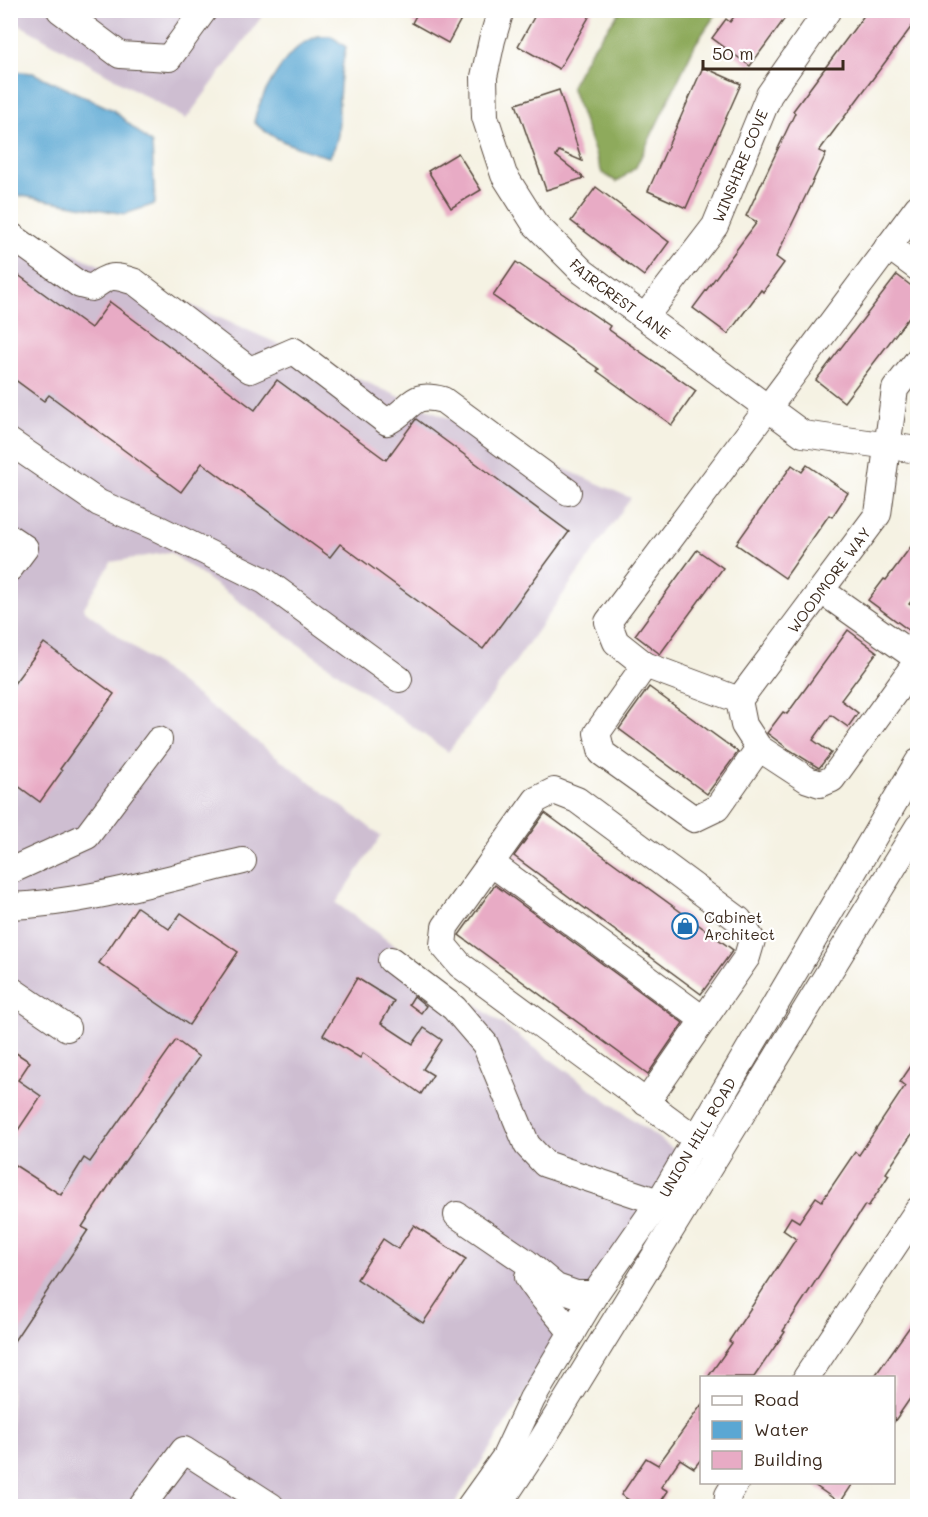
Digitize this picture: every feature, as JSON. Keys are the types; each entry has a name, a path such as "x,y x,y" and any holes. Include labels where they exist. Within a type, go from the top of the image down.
{"street":[{"path":"60,10 120,55 169,58 204,10"},
{"name":"FAIRCREST LANE","path":"501,10 484,77 484,117 504,175 535,224 584,272 803,434 918,450"},
{"name":"WINSHIRE COVE","path":"645,317 715,226 769,95 828,10"},
{"path":"822,591 918,660 832,779 820,784 808,780 759,748 744,724 739,700 645,665 616,642 608,622 918,207"},
{"path":"10,235 80,285 92,288 107,277 118,276 135,282 250,370 294,351 387,422 400,416 415,400 425,395 443,400 568,492"},
{"path":"888,246 918,268"},
{"name":"WOODMORE WAY","path":"739,700 878,514 895,389 918,360"},
{"path":"10,442 99,503 156,527 265,581 399,680"},
{"path":"10,538 25,548 10,568"},
{"path":"645,665 597,733 602,753 694,819 717,808 759,748"},
{"path":"10,871 87,836 159,740"},
{"name":"UNION HILL ROAD","path":"470,1506 505,1457 532,1399 596,1294 659,1203 918,762"},
{"path":"646,1102 747,957 752,940 739,920 577,800 554,790 536,800 445,927 443,945 460,965 696,1139 717,1154"},
{"name":"UNION HILL ROAD","path":"498,1506 540,1443 918,827"},
{"path":"10,906 81,898 243,861"},
{"path":"491,863 704,1020"},
{"path":"391,960 454,1008 485,1044 527,1145 544,1164 659,1203"},
{"path":"10,989 67,1028"},
{"path":"807,1376 918,1210"},
{"path":"457,1215 526,1262 556,1287 576,1294 596,1294"},
{"path":"526,1262 526,1275 572,1333"},
{"path":"142,1506 184,1450 271,1506"},
{"path":"727,1506 728,1495 735,1484"}],"shaded area":[{"path":"11,10 266,11 186,119 11,20"},
{"path":"10,226 631,498 487,702 448,752 170,552 111,562 83,609 381,836 336,903 679,1153 453,1506 11,1506"}],"green space":[{"path":"621,10 718,11 696,43 636,167 617,182 602,173 571,86 589,53"}],"water":[{"path":"318,36 331,36 346,47 340,86 338,136 329,157 279,139 254,122 260,103 286,59 305,42"},
{"path":"11,71 33,73 113,110 152,144 155,204 125,214 11,194"}],"building":[{"path":"419,10 466,10 448,43 412,23"},
{"path":"538,10 593,10 559,69 518,46"},
{"path":"739,10 791,10 750,66 712,38 726,19 730,22"},
{"path":"868,10 918,10 918,18 819,151 826,154 776,257 784,263 728,334 693,308 757,222 746,216 795,113 793,111"},
{"path":"703,67 741,84 686,208 648,191"},
{"path":"559,90 582,161 559,151 556,156 584,178 546,190 516,104"},
{"path":"458,153 481,190 451,208 428,171"},
{"path":"596,187 669,242 644,276 571,221"},
{"path":"516,262 610,326 608,329 696,391 672,425 597,371 599,369 493,296"},
{"path":"10,269 91,328 110,302 255,410 277,380 386,460 416,419 569,532 483,649 340,544 330,557 202,463 181,492 49,395 44,401 10,376"},
{"path":"897,275 918,291 918,305 844,402 816,380"},
{"path":"792,465 802,472 807,465 848,493 832,517 829,515 785,578 736,544"},
{"path":"918,537 918,593 909,604 918,609 918,637 868,600"},
{"path":"697,550 723,568 660,654 635,635"},
{"path":"848,630 877,652 841,700 858,713 848,727 831,715 813,740 831,753 819,768 767,733 783,712 787,714"},
{"path":"44,643 114,694 60,769 62,771 40,802 10,780 10,689"},
{"path":"649,687 738,752 707,794 619,729"},
{"path":"545,813 733,950 701,994 514,856"},
{"path":"495,885 683,1023 648,1074 459,935"},
{"path":"137,907 169,929 181,913 238,952 189,1025 99,963"},
{"path":"357,978 394,1001 381,1023 413,1044 424,1028 442,1040 423,1069 433,1075 421,1094 363,1053 360,1058 323,1035"},
{"path":"414,996 426,1006 421,1013 409,1004"},
{"path":"176,1040 199,1057 123,1164 82,1227 88,1230 10,1347 10,1162 61,1195 84,1158 90,1162"},
{"path":"10,1049 30,1062 18,1080 41,1096 10,1142"},
{"path":"918,1056 918,1125 886,1173 889,1175 868,1207 865,1205 755,1376 709,1376 732,1343 729,1341 796,1239 783,1230 791,1217 799,1222 816,1197 822,1201 855,1152 859,1155 905,1086 900,1082"},
{"path":"414,1225 466,1259 423,1323 357,1279 383,1239 398,1249"},
{"path":"918,1315 918,1387 895,1421 895,1376 875,1376"},
{"path":"700,1407 700,1460 694,1468 680,1459 661,1487 668,1491 658,1506 638,1506 621,1495 646,1458 658,1465"},
{"path":"813,1484 853,1484 840,1503"}],"place":[{"name":"Cabinet Architect","path":"685,926"}]}
